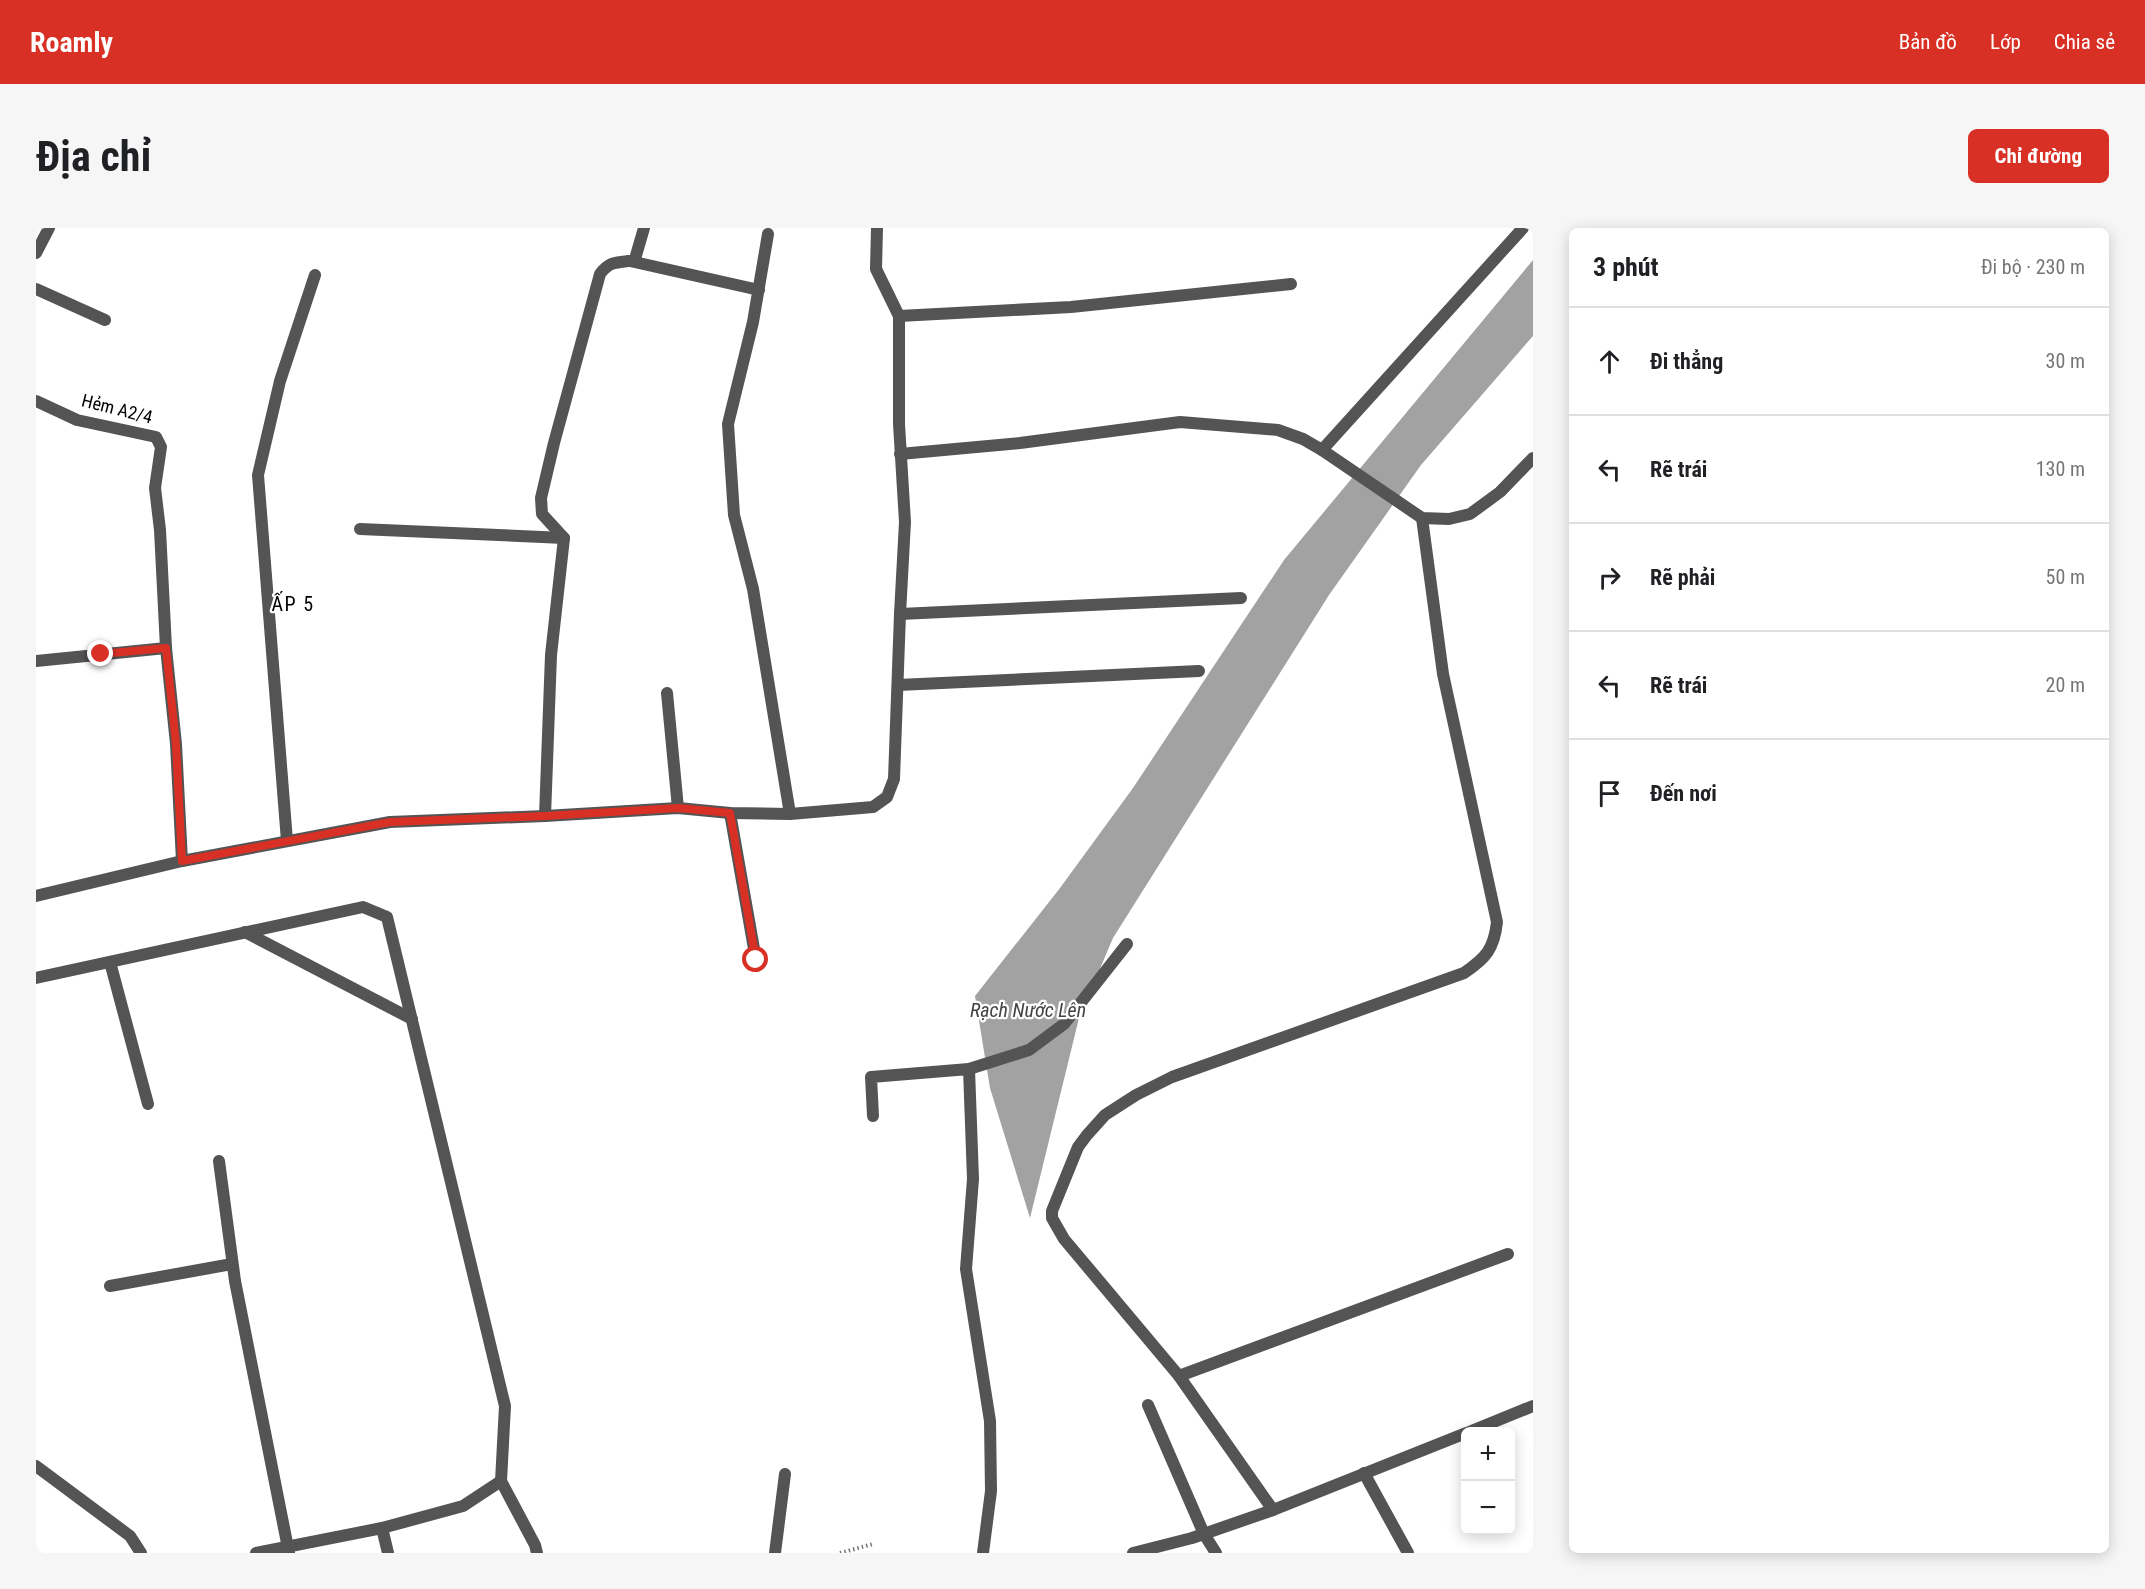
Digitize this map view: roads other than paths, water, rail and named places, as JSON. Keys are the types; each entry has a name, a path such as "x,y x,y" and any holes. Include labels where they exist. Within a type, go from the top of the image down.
{"street":[{"path":"36,253 50,228"},
{"path":"630,261 637,255 644,228"},
{"path":"36,896 182,861 390,822 678,808 730,813 789,814 873,807 887,797 894,779 905,522 900,454 899,316 876,269 877,228"},
{"path":"1322,450 1523,228"},
{"path":"768,234 753,322 728,424 734,515 753,589 789,814"},
{"path":"545,816 551,655 564,538 542,514 541,498 600,274 605,267 616,261 630,261 759,290"},
{"path":"287,841 258,475 280,381 315,275"},
{"path":"899,316 1071,307 1291,284"},
{"path":"36,290 105,320"},
{"name":"Hẻm A2/4","path":"36,400 77,420 156,437 161,447 155,488 160,530 166,648"},
{"path":"900,454 1180,422 1278,430 1303,439 1322,450 1422,518 1449,519 1470,514 1500,492 1533,458"},
{"path":"1273,1510 1179,1376 1064,1239 1052,1218 1052,1211 1078,1147 1105,1115 1122,1104 1172,1077 1464,974 1483,960 1495,940 1497,922 1443,674 1422,518"},
{"path":"360,529 564,538"},
{"path":"900,614 1241,598"},
{"path":"36,661 166,648 176,744 182,861"},
{"path":"898,685 1199,671"},
{"path":"667,693 678,808"},
{"path":"730,813 756,960"},
{"path":"36,978 363,907 387,917 506,1406 501,1481 537,1553"},
{"path":"245,933 412,1019"},
{"path":"873,1116 871,1077 969,1069 1029,1050 1064,1024 1127,944"},
{"path":"110,962 148,1104"},
{"path":"969,1069 973,1179 966,1269 990,1421 991,1491 983,1553"},
{"path":"219,1161 232,1264 288,1550"},
{"path":"1179,1376 1508,1254"},
{"path":"110,1286 232,1264"},
{"path":"1148,1405 1204,1534 1216,1553"},
{"path":"1480,1427 1533,1406"},
{"path":"1133,1553 1204,1534 1273,1510 1461,1434"},
{"path":"36,1466 130,1536 141,1553"},
{"path":"1364,1473 1408,1553"},
{"path":"775,1553 785,1474"},
{"path":"256,1553 288,1550 463,1506 501,1481"},
{"path":"382,1528 387,1553"}],"water":[{"name":"Rạch Nước Lên","path":"1533,260 1533,336 1421,465 1329,595 1113,938 1079,1018 1030,1218 990,1088 975,996 1060,888 1133,788 1284,560"}],"district":[{"name":"ẤP 5","path":"293,604"}]}
